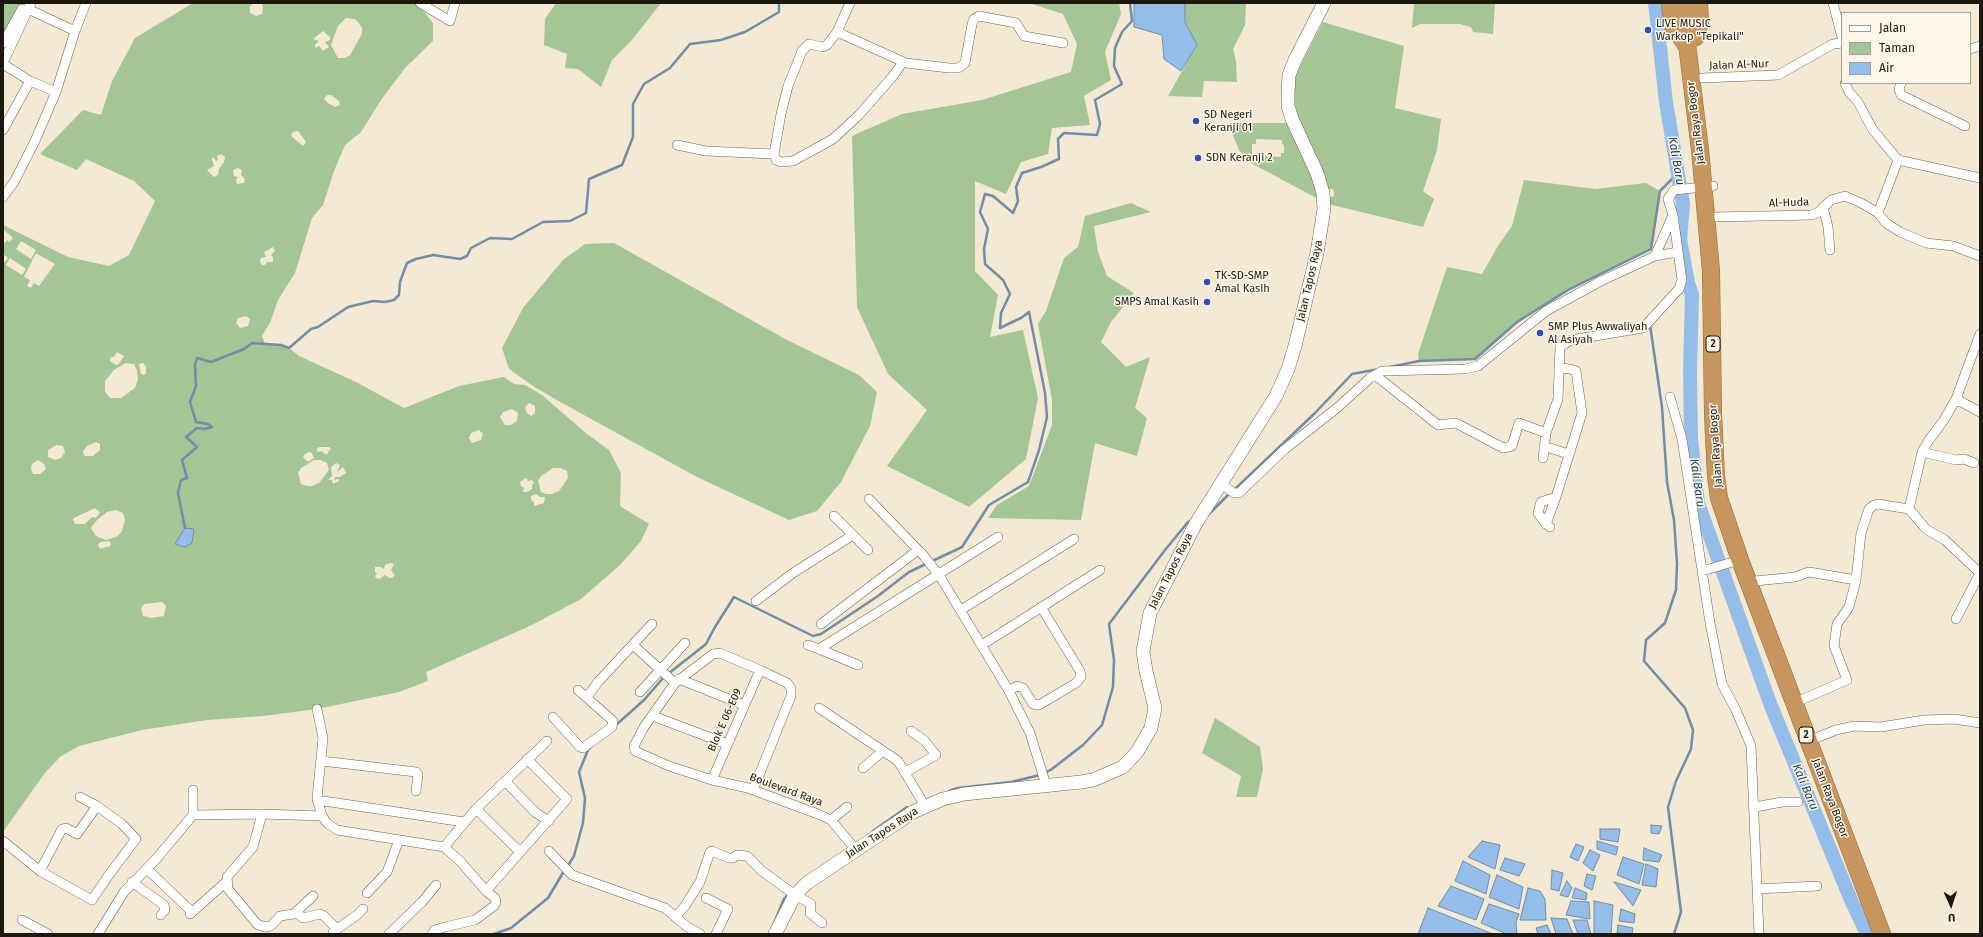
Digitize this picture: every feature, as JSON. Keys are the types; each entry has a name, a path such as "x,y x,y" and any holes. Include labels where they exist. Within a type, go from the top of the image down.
{"highway":[{"path":"1670,3 1672,24 1692,42"},
{"name":"Jalan Raya Bogor","path":"1690,7 1692,42 1697,72 1702,187 1711,271 1713,414 1716,476 1719,498 1739,560 1882,934"},
{"name":"Jalan Raya Bogor","path":"1702,187 1715,217 1721,303 1720,415 1724,477 1734,521 1739,560 1755,581 1891,934"}],"main road":[{"name":"Jalan Tapos Raya","path":"775,934 791,892 854,847 896,822 923,801 1045,782 1081,782 1114,772 1123,767 1136,752 1151,728 1155,708 1146,671 1144,652 1145,632 1150,613 1160,591 1198,520 1228,488 1288,369 1317,253 1324,209 1323,193 1317,173 1292,119 1288,106 1288,93 1290,75 1295,60 1324,3"}],"street":[{"path":"3,197 14,182 34,143 56,92 75,31 86,3"},
{"path":"420,3 450,21 452,19 455,3"},
{"path":"850,3 837,32 828,46 822,47 809,44 802,51 788,86 774,154 776,160 781,162 793,161 832,139 859,115 893,76 903,62"},
{"path":"1833,3 1841,33"},
{"path":"28,5 75,31"},
{"path":"3,43 12,27 28,5"},
{"path":"28,5 3,63 30,81 56,92"},
{"path":"837,32 903,62 931,67 958,68 965,63 972,24 974,19 979,16 1016,23 1024,36 1063,43"},
{"path":"3,24 12,27"},
{"name":"Jalan Al-Nur","path":"1697,72 1778,75 1833,44 1841,43"},
{"path":"3,130 30,81"},
{"path":"1845,84 1848,92 1858,102 1873,130 1898,160 1980,178"},
{"path":"1901,84 1899,89 1901,95 1966,126"},
{"path":"677,145 706,151 774,154"},
{"path":"1898,160 1878,213 1886,223 1900,232 1926,242 1953,246 1980,256"},
{"path":"1543,458 1546,433 1558,399 1560,368 1559,350 1562,344 1571,340 1638,330 1648,324 1680,289 1682,280 1672,215 1668,199 1674,190 1702,187"},
{"name":"Al-Huda","path":"1715,217 1812,215 1831,200 1845,196 1878,213"},
{"path":"1823,207 1828,227 1830,250"},
{"path":"1654,256 1672,215"},
{"path":"1228,488 1238,492 1285,449 1375,375 1384,370 1464,369 1478,366 1546,311 1601,281 1654,256 1678,252"},
{"path":"1910,509 1922,452 1944,420 1956,399 1980,334"},
{"path":"1548,526 1538,513 1541,502 1556,497 1568,454 1581,419 1582,406 1576,372 1570,369 1560,368"},
{"path":"1375,375 1438,425 1456,423 1503,448 1512,446 1519,424 1546,433"},
{"path":"1670,397 1682,439 1705,570 1722,684 1736,710 1751,746 1755,807 1759,934"},
{"path":"1956,399 1980,412"},
{"path":"1544,446 1568,454"},
{"path":"1922,452 1946,458 1964,459 1974,463"},
{"path":"869,499 921,553 937,572 961,610 1008,691 1030,733 1045,782"},
{"path":"1801,700 1847,680 1834,646 1837,624 1849,608 1856,580 1861,533 1869,509 1874,505 1878,504 1910,509 1926,528 1944,540 1980,573 1956,618"},
{"path":"834,516 868,550"},
{"path":"756,601 793,573 853,535"},
{"path":"819,648 937,572 998,537"},
{"path":"961,610 1074,539"},
{"path":"821,624 921,553"},
{"path":"1705,570 1739,560"},
{"path":"982,645 1100,570"},
{"path":"1755,581 1795,577 1810,572 1856,580"},
{"path":"1008,691 1017,686 1023,688 1033,704 1039,705 1076,683 1081,678 1080,671 1040,607"},
{"path":"586,697 652,624"},
{"path":"685,643 653,716 727,744"},
{"path":"633,645 671,677 744,706"},
{"path":"808,645 819,648 858,665"},
{"path":"640,692 671,677 708,656 717,653 760,670 787,683 792,690 791,696 753,790"},
{"name":"Blok E 06-E09","path":"712,780 760,670"},
{"path":"553,717 580,747 586,748 607,732 614,724 611,718 578,690"},
{"path":"818,708 898,762 906,772 923,801"},
{"path":"317,709 323,738 317,800 322,816 327,823 337,830 444,847 460,861 486,891 495,898 496,902 487,912 475,920 435,930 432,934"},
{"name":"Boulevard Raya","path":"653,716 635,745 636,752 669,766 712,780 753,790 831,820 847,807"},
{"path":"1816,738 1836,730 1854,726 1881,727 1924,720 1954,719 1980,723"},
{"path":"906,772 936,755 925,741 911,731"},
{"path":"444,847 476,809 547,741"},
{"path":"863,768 883,751"},
{"path":"486,891 519,851 549,821 567,799 527,759"},
{"path":"322,760 416,772 418,775 416,791"},
{"path":"505,781 536,813 549,821"},
{"path":"98,934 117,902 132,882 147,869 193,815 193,790"},
{"path":"3,841 40,871 92,900 136,839 122,824 97,806 80,797"},
{"path":"317,800 464,822"},
{"path":"1755,807 1782,802 1798,802"},
{"path":"40,871 62,829 66,828 77,834 97,806"},
{"path":"476,809 519,851"},
{"path":"193,815 262,814 322,816"},
{"path":"147,869 191,913 226,882 229,874 253,847 262,814"},
{"path":"831,820 854,847"},
{"path":"367,893 387,872 399,840"},
{"path":"549,851 572,875 665,908 695,933"},
{"path":"675,917 685,906 700,882 710,852 712,851 729,858 733,858 736,855 747,856 762,871 812,905 810,913 822,923"},
{"path":"132,882 164,905 165,910 161,916"},
{"path":"226,882 228,889 257,924 265,927 271,926 280,916 291,915 296,912 313,896"},
{"path":"389,934 422,902 436,885"},
{"path":"1757,889 1817,886"},
{"path":"706,898 728,909 716,934"},
{"path":"296,912 304,918 320,914 324,916 334,932 363,909"},
{"path":"22,920 48,934"}],"green space":[{"path":"3,3 24,3 3,42"},
{"path":"193,3 254,3 250,6 250,13 256,16 262,14 262,4 259,3 417,3 433,23 433,41 405,68 381,100 361,132 345,145 334,171 323,205 312,218 295,273 278,300 270,323 262,336 265,344 281,345 289,348 299,356 356,382 404,408 459,386 504,377 514,384 525,385 542,395 587,434 609,450 621,473 620,506 649,524 641,541 620,565 581,599 532,625 426,672 428,681 399,692 317,709 263,716 207,720 142,730 79,746 60,757 44,774 3,832 3,264 8,258 3,254 3,245 7,240 9,242 13,238 4,230 3,231 3,225 68,257 109,266 129,255 155,201 134,181 86,159 77,170 40,154 83,110 101,115 112,81 135,38","holes":["346,18 355,19 362,28 362,34 350,55 345,58 338,58 331,45 338,26","323,31 330,37 330,40 325,42 329,47 323,51 319,46 316,48 315,45 319,41 313,39","327,95 331,95 339,101 340,105 335,107 324,99","298,131 306,142 303,146 291,136 293,132","221,154 225,157 224,162 219,169 218,175 214,177 207,170 214,166 212,159 213,157 216,161 218,160 217,156","238,168 242,170 241,175 245,179 244,183 237,184 236,180 238,177 234,176 233,170","21,241 36,250 31,259 16,249","273,247 275,251 271,255 273,257 273,262 267,262 265,265 262,265 260,262 261,258 266,257 264,252","36,253 55,264 39,286 34,283 31,288 27,286 30,280 24,277","10,258 26,269 22,275 6,265","246,316 250,319 248,326 240,328 236,323 238,318","117,352 124,356 118,365 110,361 111,357 114,357","126,363 134,364 138,379 135,388 121,398 110,398 105,392 105,381 114,370","143,363 146,366 146,373 144,375 141,374 139,364","529,403 535,406 535,413 531,416 526,412 525,407","512,409 518,413 517,421 511,425 505,425 500,417 503,412","479,430 483,434 481,440 472,443 469,438 471,433","96,442 100,444 100,450 93,456 84,456 83,451 87,446","56,445 63,446 65,452 61,458 55,460 48,457 48,450","329,447 331,449 328,454 325,454 322,451 318,452 317,448","309,452 312,453 314,458 308,462 303,457","38,460 44,464 46,469 40,474 33,474 31,469 32,464","314,460 321,460 327,463 329,470 319,483 312,486 301,484 298,473 301,468","336,463 340,465 337,472 343,467 346,473 340,477 335,477 334,480 339,479 339,481 333,484 332,480 328,480 332,476 331,467","553,468 561,468 567,471 568,478 559,491 552,494 541,492 538,481 541,476","526,478 528,481 532,480 534,483 532,485 532,489 527,492 523,492 524,488 521,486 520,482","536,494 540,497 545,497 544,503 534,506 531,496","95,508 100,512 96,518 92,517 85,524 75,524 73,519","116,510 123,513 125,520 122,531 118,536 106,540 96,536 91,528 97,520 107,512","194,529 192,543 185,547 175,544","109,541 111,543 110,546 100,549 98,545 100,542","390,563 394,564 391,570 395,575 392,578 385,575 380,579 376,578 375,576 377,573 375,572 375,567 384,569 385,565","162,602 166,606 164,616 151,618 143,616 141,609 144,604"]},
{"path":"556,3 661,3 632,40 612,60 601,87 578,69 565,68 567,54 544,45 545,19"},
{"path":"1029,3 1119,3 1121,14 1105,52 1111,80 1084,96 1090,125 1052,128 1048,154 1021,162 1006,194 975,181 975,271 998,295 990,337 1023,330 1038,398 1026,459 969,507 887,466 927,410 888,374 857,307 852,136 902,114 982,100 1071,72 1077,44 1063,14"},
{"path":"1185,3 1246,3 1245,25 1233,49 1236,61 1237,82 1204,81 1202,97 1168,96 1197,45 1185,22"},
{"path":"1414,3 1495,3 1493,34 1473,32 1471,27 1460,24 1420,24 1412,28"},
{"path":"1323,22 1404,46 1395,108 1441,119 1437,150 1423,191 1434,199 1423,227 1328,204 1328,198 1334,196 1333,189 1327,189 1299,123 1294,103 1296,74"},
{"path":"1228,123 1287,123 1305,161 1320,200 1251,163 1239,150","holes":["1256,139 1282,140 1282,144 1284,145 1284,153 1281,153 1281,157 1252,155 1252,144 1256,144"]},
{"path":"1524,180 1595,189 1646,183 1660,191 1651,249 1568,290 1517,322 1475,359 1419,361 1418,354 1447,267 1482,274 1498,246 1512,226"},
{"path":"1131,203 1151,212 1094,226 1098,252 1107,276 1134,293 1111,322 1101,342 1126,367 1150,357 1135,408 1147,418 1137,456 1095,443 1081,520 988,518 997,505 1029,486 1052,425 1052,400 1038,324 1046,311 1064,258 1078,247 1085,216"},
{"path":"614,243 787,340 859,375 877,392 870,426 841,482 817,511 789,520 697,477 562,403 533,386 509,369 502,348 523,308 563,260 585,244"},
{"path":"1215,718 1260,747 1263,769 1257,797 1236,797 1241,776 1202,753"}],"water":[{"path":"1134,3 1185,3 1185,22 1197,45 1181,71 1164,59 1162,35 1134,27"},
{"path":"185,528 194,529 192,543 185,547 175,544"},
{"path":"1651,825 1662,826 1659,834 1651,833"},
{"path":"1600,829 1620,829 1618,842 1600,839"},
{"path":"1482,841 1500,845 1495,869 1468,857"},
{"path":"1597,841 1618,847 1616,855 1597,849"},
{"path":"1576,844 1584,847 1578,861 1570,857"},
{"path":"1644,848 1662,855 1659,862 1643,860"},
{"path":"1590,850 1600,855 1593,871 1583,863"},
{"path":"1623,857 1644,864 1639,884 1617,875"},
{"path":"1505,858 1525,864 1519,876 1500,870"},
{"path":"1463,861 1490,875 1486,894 1455,881"},
{"path":"1646,864 1658,869 1656,887 1642,885"},
{"path":"1552,870 1563,873 1559,891 1551,889"},
{"path":"1587,874 1596,876 1592,890 1584,886"},
{"path":"1497,875 1523,887 1519,909 1489,897"},
{"path":"1567,881 1572,888 1568,897 1560,895"},
{"path":"1614,882 1641,890 1633,906"},
{"path":"1451,886 1484,899 1476,920 1438,906"},
{"path":"1528,888 1540,891 1545,899 1546,920 1520,920"},
{"path":"1575,888 1587,893 1586,900 1572,898"},
{"path":"1571,901 1589,902 1590,919 1566,915"},
{"path":"1594,901 1613,905 1611,934 1594,934"},
{"path":"1489,904 1519,914 1516,922 1517,934 1507,934 1481,923"},
{"path":"1428,908 1493,934 1418,934"},
{"path":"1621,909 1635,914 1634,923 1619,921"},
{"path":"1551,918 1567,919 1573,934 1556,934"},
{"path":"1573,920 1587,920 1591,934 1578,934"},
{"path":"1547,925 1551,934 1538,934 1536,928"},
{"path":"1618,925 1633,928 1632,934 1617,933"}],"waterway":[{"path":"185,528 178,493 181,480 187,478 182,460 197,447 186,437 197,428 205,429 212,427 208,424 196,422 190,402 196,386 195,365 197,358 211,362 244,349 252,343 281,345 289,348 311,329 318,327 348,307 373,301 385,302 394,300 399,295 400,282 407,263 433,255 460,259 467,256 471,248 490,238 512,239 543,222 570,221 586,213 589,179 622,165 633,137 633,104 644,84 670,68 690,44 721,40 745,32 779,12 779,3"},
{"path":"668,674 706,644 734,597 813,636 821,634 878,596 909,572 962,547 989,505 1028,482 1039,450 1047,417 1045,393 1029,312 1021,318 1000,328 1001,313 1010,294 1003,280 985,264 984,249 988,229 980,212 985,194 993,196 1013,213 1018,201 1016,187 1022,173 1059,159 1058,139 1064,133 1097,135 1100,124 1095,100 1122,84 1114,66 1115,48 1122,32 1132,21 1130,3"},
{"name":"Kali Baru","path":"1655,3 1666,102 1683,204 1680,240 1688,283 1692,295 1690,371 1691,439 1698,503 1771,706 1851,900 1867,934"},
{"path":"1390,367 1419,361 1475,359 1517,322 1568,290 1651,249 1660,191 1677,174"},
{"name":"Kali Baru","path":"1683,288 1688,283"},
{"path":"1650,325 1662,407 1667,482 1674,520 1677,563 1676,590 1665,623 1646,640 1644,661 1685,708 1693,730 1691,749 1676,781 1668,807 1681,912 1674,934"},
{"path":"1234,490 1315,413 1352,374 1379,369"},
{"path":"1207,516 1230,493"},
{"path":"1045,773 1083,745 1102,725 1113,687 1114,660 1109,624 1165,550 1188,522 1192,521"},
{"path":"616,725 644,700 664,677"},
{"path":"567,867 574,856 583,823 585,798 579,772 588,750 591,747"},
{"path":"949,791 958,788 1011,782 1040,775"},
{"path":"873,831 907,807"},
{"path":"494,934 511,928 548,898 564,871"},
{"path":"774,923 784,899 789,894"}],"place":[{"name":"LIVE MUSIC Warkop \"Tepikali\"","path":"1648,30"},
{"name":"SD Negeri Keranji 01","path":"1196,121"},
{"name":"SDN Keranji 2","path":"1198,158"},
{"name":"TK-SD-SMP Amal Kasih","path":"1207,282"},
{"name":"SMPS Amal Kasih","path":"1207,302"},
{"name":"SMP Plus Awwaliyah Al Asiyah","path":"1540,333"}]}
